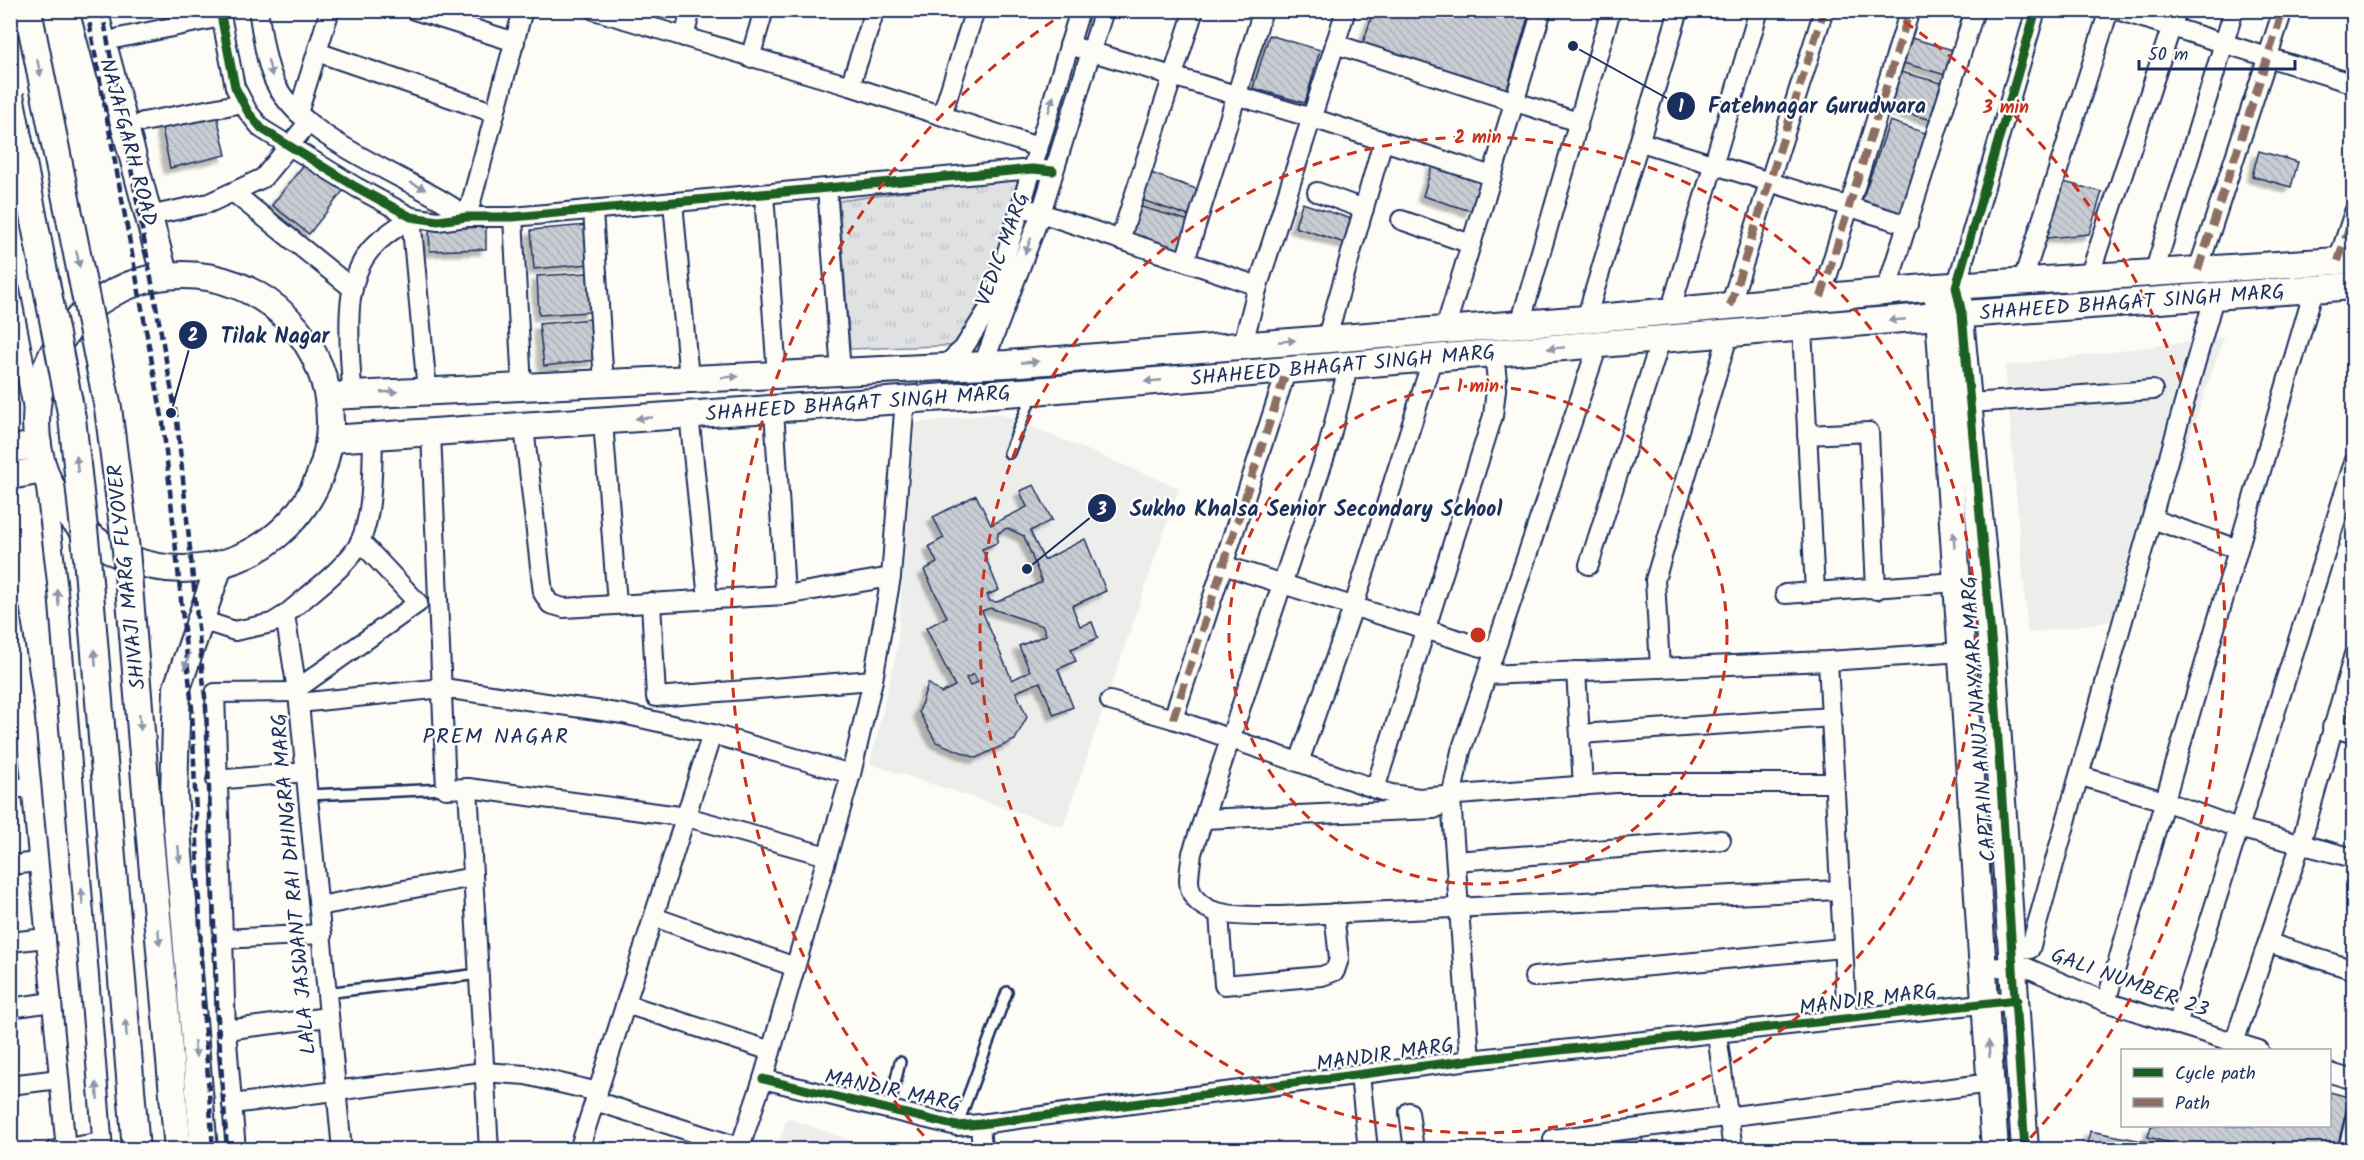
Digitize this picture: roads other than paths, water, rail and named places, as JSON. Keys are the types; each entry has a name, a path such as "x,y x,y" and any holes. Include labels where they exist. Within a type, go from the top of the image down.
{"main road":[{"name":"SHIVAJI MARG FLYOVER","path":"27,10 108,408 126,550 178,1149"},
{"name":"NAJAFGARH ROAD","path":"94,10 164,274"},
{"name":"SHIVAJI MARG FLYOVER","path":"10,95 72,418 88,568 136,1149"},
{"name":"SHAHEED BHAGAT SINGH MARG","path":"341,395 983,365 1586,319 1886,291 2346,261"},
{"path":"195,273 247,286 282,309 341,395 331,439 307,505 263,548 219,566 182,571 152,567 107,549 66,512 44,475 37,435 47,365 66,332 89,307 137,280 164,274 195,273"},
{"name":"SHAHEED BHAGAT SINGH MARG","path":"331,439 1034,391 1950,315 2215,294 2354,286"},
{"path":"1947,287 1950,315"},
{"name":"CAPTAIN ANUJ NAYYAR MARG","path":"1950,315 1970,404 2022,958 2017,1000 2025,1149"},
{"name":"CAPTAIN ANUJ NAYYAR MARG","path":"1950,315 1958,582 1995,1149"},
{"path":"10,449 37,435"},
{"path":"10,476 44,475"},
{"path":"204,1149 174,795 177,688 219,566"}],"street":[{"path":"258,10 271,75 303,118 371,164 443,199 466,217"},
{"path":"149,216 208,203 263,178 290,147 303,118 317,52 330,10"},
{"path":"414,10 515,42"},
{"path":"466,217 523,10"},
{"path":"594,10 629,15 684,37 850,86 1038,147"},
{"path":"684,37 691,10"},
{"path":"750,58 764,10"},
{"path":"850,86 875,10"},
{"path":"942,115 975,10"},
{"name":"VEDIC MARG","path":"943,367 963,349 991,305 1080,10"},
{"name":"VEDIC MARG","path":"983,365 1041,213 1104,10"},
{"path":"1120,240 1175,77 1194,10"},
{"path":"1185,261 1263,10"},
{"path":"1243,344 1258,286 1346,10"},
{"path":"1445,329 1542,10"},
{"path":"1520,324 1611,10"},
{"path":"1586,319 1680,10"},
{"path":"1670,312 1759,10"},
{"path":"1730,306 1824,10"},
{"path":"1821,297 1910,10"},
{"path":"1886,291 1975,10"},
{"path":"1947,287 2036,10"},
{"path":"2022,283 2109,10"},
{"path":"2117,10 2354,84"},
{"path":"2089,277 2177,10"},
{"path":"2154,273 2234,10"},
{"path":"2198,270 2283,10"},
{"path":"119,38 220,14 235,87 243,103 262,129 411,217 438,221 466,217 513,217 1032,169 1053,171"},
{"path":"1335,44 1578,122"},
{"path":"1069,45 1312,118 1492,176"},
{"path":"317,52 495,113"},
{"path":"143,122 243,103"},
{"path":"1327,338 1383,141"},
{"path":"1641,142 1908,225"},
{"path":"827,188 841,372"},
{"path":"1317,192 1364,209"},
{"path":"234,193 353,289"},
{"path":"764,194 777,375"},
{"path":"673,202 689,379"},
{"path":"1021,206 1258,286"},
{"path":"592,210 604,384"},
{"path":"2346,261 2354,212"},
{"path":"341,395 353,289 361,266 376,244 411,217"},
{"path":"411,217 428,391"},
{"path":"513,217 522,387"},
{"path":"1401,220 1471,244"},
{"path":"2106,1002 2313,289"},
{"path":"10,290 37,435"},
{"path":"2022,958 2081,776 2215,294"},
{"path":"1802,327 1815,592"},
{"path":"1660,668 1655,580 1729,333"},
{"path":"1589,565 1661,339"},
{"path":"1470,1060 1451,798 1461,751 1598,345"},
{"path":"1376,789 1493,416 1497,388 1494,353"},
{"path":"1299,762 1353,605 1433,357"},
{"path":"1349,364 1328,447 1192,853 1189,884 1206,909 1219,913 1281,916 1839,890"},
{"path":"1173,719 1287,369"},
{"path":"1970,404 2153,390"},
{"path":"232,1104 336,1093 484,1072 526,1075 596,1096 739,1148 763,1079 851,774 873,680 891,577 905,399"},
{"path":"774,409 785,596"},
{"path":"689,414 708,599"},
{"path":"603,420 617,604"},
{"path":"524,427 543,593 550,604 564,608 785,596 891,577"},
{"path":"431,432 446,789 468,788 687,817 827,856"},
{"path":"1807,435 1869,432 1876,590"},
{"path":"201,620 235,631 272,623 285,615 339,566 360,541 365,530 372,476 373,436"},
{"path":"2176,1024 2354,462"},
{"path":"10,611 17,710 31,787 39,862 59,1079 62,1149 102,1146 58,591 44,475"},
{"path":"2152,519 2238,549"},
{"path":"298,695 418,603 360,541"},
{"path":"1223,565 1494,651"},
{"path":"1785,594 1876,590 1958,582"},
{"path":"651,602 656,697 873,680"},
{"name":"LALA JASWANT RAI DHINGRA MARG","path":"285,615 298,695 342,1149"},
{"path":"1486,675 1828,661 1963,652"},
{"path":"2234,1043 2301,843 2354,654"},
{"path":"1828,661 1847,1019"},
{"path":"1576,671 1583,786"},
{"path":"236,1149 226,1030 216,780 215,693 298,695 443,688 623,714 712,734 851,774"},
{"path":"1110,701 1173,719 1376,789 1419,798 1451,798 1583,786 1707,782 1835,783"},
{"path":"1580,734 1832,717"},
{"path":"2332,727 2354,734"},
{"path":"579,1149 712,734"},
{"path":"216,780 306,772"},
{"path":"2081,776 2164,801 2238,828 2354,858"},
{"path":"10,789 31,787"},
{"path":"468,788 489,1149"},
{"path":"1203,819 1434,809 1451,798"},
{"path":"1456,861 1721,840"},
{"path":"10,865 39,862"},
{"path":"320,906 473,877"},
{"path":"1219,913 1224,985 1322,976 1335,971 1339,959 1334,913"},
{"path":"654,917 795,967"},
{"path":"222,939 322,934"},
{"path":"10,942 46,938"},
{"path":"2269,943 2354,970"},
{"path":"1534,977 1842,948"},
{"name":"GALI NUMBER 23","path":"1984,968 2022,958 2023,966 2106,1002 2255,1049"},
{"name":"MANDIR MARG","path":"763,1079 957,1126 1470,1060 1717,1035 2017,1000"},
{"path":"10,1008 52,1002"},
{"path":"626,1004 771,1051"},
{"path":"226,1030 328,1017"},
{"path":"1717,1035 1733,1149"},
{"path":"2331,1073 2354,1080"},
{"path":"1360,1075 1368,1149"},
{"path":"10,1085 59,1079"},
{"path":"1553,1139 1991,1083"},
{"path":"1409,1112 1414,1149"},
{"path":"980,1124 982,1149"}],"lane":[{"path":"1009,453 1034,391"},
{"path":"308,795 446,789"},
{"path":"326,993 479,974"},
{"path":"957,1126 1006,992"},
{"path":"889,1109 900,1062"},
{"path":"2343,1149 2354,1105"}],"railway":[{"path":"87,10 163,422 192,708 203,1006 213,1150"},
{"path":"102,10 177,420 206,707 217,1005 227,1150"}],"place":[{"name":"Fatehnagar Gurudwara","path":"1573,46"},
{"name":"Tilak Nagar","path":"171,413"},
{"name":"Sukho Khalsa Senior Secondary School","path":"1027,569"}],"district":[{"name":"PREM NAGAR","path":"496,735"}]}
